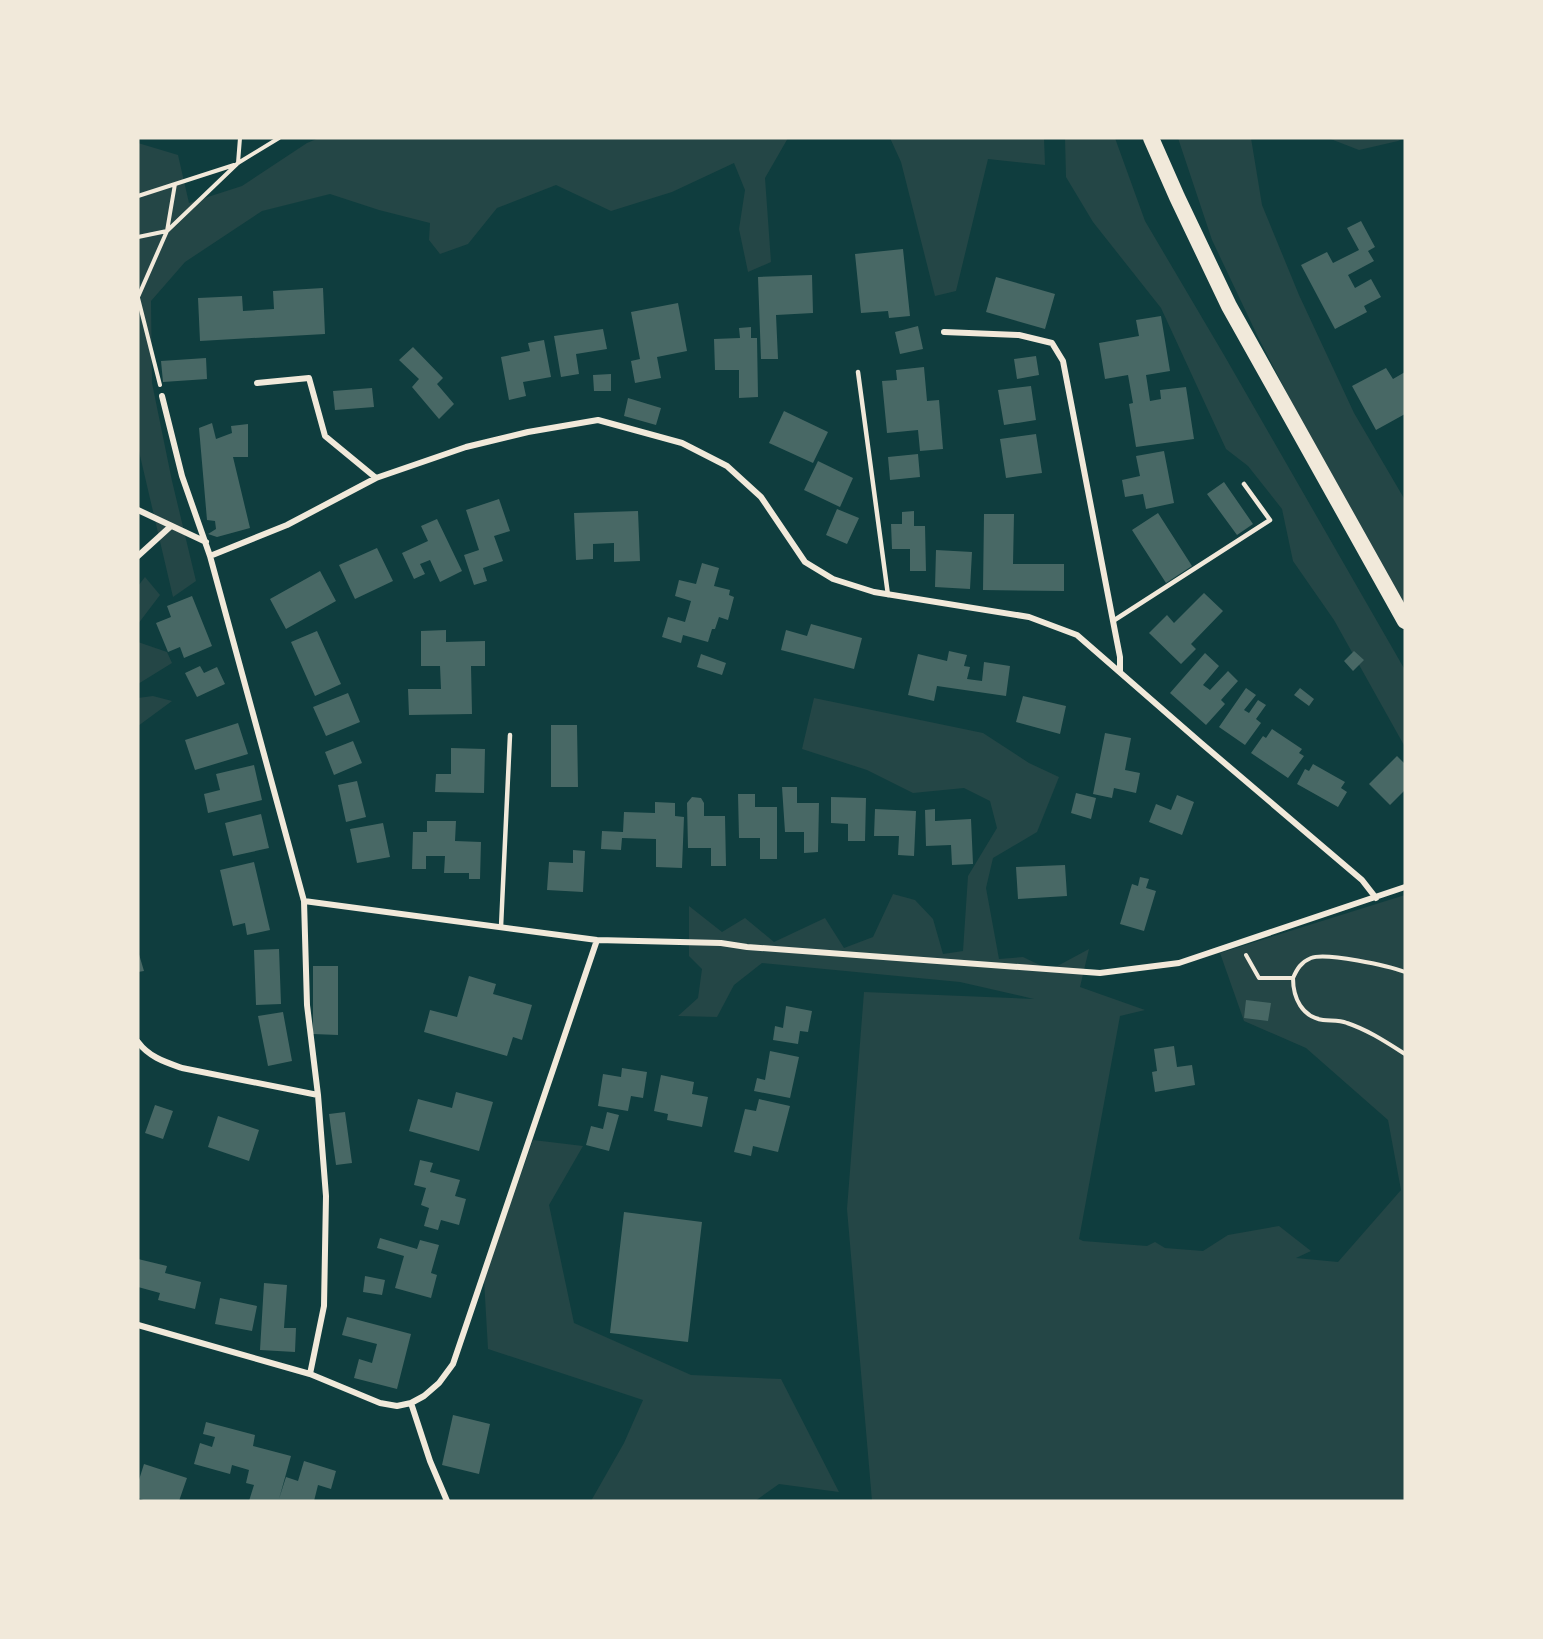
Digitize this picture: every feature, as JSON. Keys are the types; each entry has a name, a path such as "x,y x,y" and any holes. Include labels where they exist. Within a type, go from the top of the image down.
{"highway":[{"path":"1152,138 1177,197 1229,306 1405,621"}],"street":[{"path":"944,332 1019,335 1053,343 1063,361 1120,657 1120,671"},
{"path":"257,383 309,378 325,436 376,478"},
{"path":"162,396 182,476 210,556 304,901 307,1005 318,1095 326,1196 324,1306 310,1374"},
{"path":"210,556 287,525 376,478 466,447 528,432 598,420 682,443 727,466 761,496 805,562 833,579 888,595 1029,617 1077,635 1362,880 1377,898"},
{"path":"138,510 206,542"},
{"path":"138,556 171,526"},
{"path":"304,901 597,940 721,943 758,948 1100,973 1179,963 1405,887"},
{"path":"138,1325 310,1374 380,1403 397,1406 411,1403 424,1396 439,1383 453,1364 597,940"},
{"path":"138,1042 143,1049 160,1061 182,1068 318,1095"},
{"path":"411,1403 430,1461 447,1501"}],"lane":[{"path":"858,372 888,595"},
{"path":"1113,621 1270,520 1244,484"},
{"path":"501,927 510,735"}],"path":[{"path":"238,164 240,138"},
{"path":"138,237 167,231 238,164 279,138"},
{"path":"138,196 238,164"},
{"path":"162,396 138,298 167,231 175,184"},
{"path":"1246,955 1259,978 1293,978"},
{"path":"1405,972 1336,957 1312,957 1298,966 1293,978 1296,1000 1306,1013 1320,1020 1345,1022 1376,1035 1405,1054"}],"shaded area":[{"path":"319,138 788,138 765,178 771,262 748,272 739,229 745,190 734,163 672,192 611,211 556,185 497,208 468,244 440,254 429,240 430,223 330,194 262,211 185,262 151,301 152,383 196,581 173,597 138,447 138,143 178,155 189,203 242,186 307,143"},
{"path":"890,138 1044,138 1045,165 988,159 956,291 935,296 901,162"},
{"path":"1065,138 1115,138 1145,221 1405,670 1405,747 1334,620 1293,561 1282,509 1248,466 1226,449 1161,308 1093,222 1066,177"},
{"path":"1178,138 1251,138 1262,205 1299,295 1354,413 1405,500 1405,608 1327,471 1258,337 1212,240"},
{"path":"1328,138 1404,138 1359,150"},
{"path":"145,577 160,595 138,624 138,586"},
{"path":"138,642 167,652 172,663 138,684"},
{"path":"153,696 172,701 138,726 138,698"},
{"path":"814,698 983,733 1029,763 1059,777 1037,832 993,858 986,888 999,959 1023,957 1050,970 1089,949 1080,987 1145,1010 1120,1016 1079,1239 1083,1241 1147,1246 1155,1242 1165,1248 1203,1251 1228,1235 1279,1226 1311,1251 1296,1258 1338,1262 1401,1190 1388,1120 1306,1048 1244,1021 1220,953 1405,895 1405,1501 872,1501 847,1209 864,992 1034,999 960,982 762,963 734,985 717,1017 678,1016 698,998 702,969 689,956 689,906 722,932 745,918 774,942 825,918 844,948 873,937 893,894 915,900 933,919 943,954 963,951 968,876 997,828 990,801 964,788 913,793 867,770 802,749"},
{"path":"533,1140 583,1146 549,1205 574,1323 691,1375 781,1379 839,1492 779,1484 755,1501 591,1501 624,1443 643,1400 488,1349 484,1279"}],"building":[{"path":"1361,221 1375,247 1368,251 1374,261 1348,275 1355,288 1371,279 1381,297 1364,306 1367,312 1335,329 1301,265 1327,252 1333,263 1359,250 1347,228"},
{"path":"903,249 910,316 889,318 888,311 861,313 855,254"},
{"path":"812,275 813,313 776,315 778,359 761,359 758,277"},
{"path":"996,277 1055,294 1045,329 986,312"},
{"path":"323,288 325,334 200,341 198,298 242,296 243,311 274,309 273,291"},
{"path":"678,303 687,351 657,357 661,378 635,383 631,361 640,359 631,312"},
{"path":"1161,316 1170,371 1146,375 1150,401 1161,399 1160,390 1186,387 1194,439 1136,447 1129,404 1133,403 1128,375 1105,379 1099,343 1139,336 1136,320"},
{"path":"918,326 923,349 900,354 895,332"},
{"path":"751,327 751,338 757,338 758,397 739,398 739,370 715,370 714,339 740,338 739,328"},
{"path":"603,329 607,349 576,354 579,374 561,377 554,336"},
{"path":"544,340 551,377 523,382 526,396 509,400 501,357 530,351 528,343"},
{"path":"413,347 443,378 437,384 454,404 439,419 412,387 419,379 399,360"},
{"path":"1036,356 1039,375 1017,379 1014,359"},
{"path":"206,358 207,379 163,382 161,361"},
{"path":"924,367 927,401 939,400 943,449 920,451 918,430 887,433 882,381 897,380 896,370"},
{"path":"1386,368 1393,379 1405,372 1405,414 1376,430 1352,386"},
{"path":"611,374 611,391 594,391 593,375"},
{"path":"1031,386 1036,420 1004,425 998,390"},
{"path":"372,388 374,407 335,410 333,391"},
{"path":"628,398 661,408 656,425 624,416"},
{"path":"784,411 828,432 813,463 769,443"},
{"path":"212,423 216,439 232,433 231,426 248,424 248,457 233,457 250,528 217,537 208,534 216,529 215,521 207,520 199,428"},
{"path":"1036,434 1042,473 1006,478 1000,439"},
{"path":"1164,451 1174,503 1146,509 1143,494 1125,497 1122,480 1140,476 1136,456"},
{"path":"918,454 920,477 890,480 888,457"},
{"path":"818,461 853,478 840,507 804,490"},
{"path":"1224,482 1253,524 1237,535 1207,494"},
{"path":"499,499 510,531 494,536 503,561 483,568 487,581 474,585 464,555 479,550 466,510"},
{"path":"837,509 859,518 847,544 826,535"},
{"path":"638,511 640,561 614,562 614,543 593,544 593,559 576,560 574,513"},
{"path":"914,511 914,526 925,526 926,571 910,571 910,549 892,549 891,524 902,524 902,512"},
{"path":"1158,513 1192,566 1166,583 1132,530"},
{"path":"984,514 1014,514 1013,564 1064,564 1064,591 983,590"},
{"path":"437,519 462,571 440,582 430,560 420,564 425,574 414,579 402,553 428,541 421,526"},
{"path":"377,548 393,581 355,599 339,565"},
{"path":"936,550 972,552 970,589 935,587"},
{"path":"702,563 719,568 714,586 730,590 729,595 734,597 728,620 719,617 708,642 683,635 681,643 662,637 668,617 685,622 691,601 675,596 679,580 696,584"},
{"path":"320,571 336,601 286,629 270,599"},
{"path":"1204,593 1223,611 1191,644 1196,649 1181,664 1149,633 1167,615 1174,623"},
{"path":"192,596 212,646 184,658 180,647 168,652 156,623 171,617 167,606"},
{"path":"811,624 862,638 854,669 781,650 786,630 807,636"},
{"path":"446,630 446,642 485,641 485,666 471,666 472,714 409,715 408,689 441,689 440,666 421,666 421,631"},
{"path":"317,631 341,684 315,696 291,642"},
{"path":"949,651 967,655 964,666 970,667 967,679 982,681 984,662 1010,666 1006,696 937,686 934,701 908,695 918,654 947,661"},
{"path":"1354,651 1364,660 1353,671 1344,661"},
{"path":"1205,653 1219,666 1203,685 1210,690 1228,671 1238,681 1221,700 1225,704 1206,725 1170,693"},
{"path":"701,654 726,663 722,675 697,667"},
{"path":"200,666 204,673 217,667 225,684 197,697 185,673"},
{"path":"1246,688 1256,695 1244,710 1249,713 1258,700 1266,705 1256,719 1261,723 1245,745 1219,727"},
{"path":"1300,688 1314,699 1309,706 1294,695"},
{"path":"348,693 360,722 326,736 313,707"},
{"path":"1023,696 1066,706 1060,734 1016,722"},
{"path":"238,723 248,754 195,770 185,740"},
{"path":"551,725 577,725 578,787 551,787"},
{"path":"1272,729 1302,749 1299,753 1304,756 1288,778 1251,753 1263,736 1266,738"},
{"path":"1105,733 1131,738 1125,770 1140,773 1136,793 1114,788 1112,798 1093,794"},
{"path":"353,741 362,763 334,775 325,752"},
{"path":"451,748 485,749 484,793 435,792 436,774 451,774"},
{"path":"1397,756 1405,764 1405,790 1390,805 1369,784"},
{"path":"1313,764 1345,782 1341,788 1347,792 1338,807 1297,784 1305,769 1309,771"},
{"path":"254,765 262,800 208,813 204,794 220,790 216,774"},
{"path":"357,781 366,817 346,822 338,785"},
{"path":"782,787 797,787 797,803 819,803 818,852 804,853 804,832 785,832"},
{"path":"1076,793 1096,798 1091,819 1071,813"},
{"path":"738,794 755,794 755,807 777,807 777,859 760,859 760,838 739,838"},
{"path":"1177,795 1194,802 1182,835 1149,822 1156,804 1171,810"},
{"path":"692,797 701,798 704,803 704,816 725,816 726,866 711,866 711,848 688,848 687,803"},
{"path":"831,797 866,798 865,841 848,841 848,824 831,823"},
{"path":"655,802 675,803 675,816 684,817 682,868 656,867 656,839 622,838 621,850 601,849 602,831 623,832 624,812 655,813"},
{"path":"875,809 916,811 914,856 898,855 899,836 874,836"},
{"path":"935,809 935,821 971,819 973,864 952,865 951,845 926,846 925,810"},
{"path":"261,814 269,848 233,856 225,823"},
{"path":"427,821 456,821 455,841 481,842 480,879 469,879 469,873 444,873 445,856 426,856 426,869 412,869 413,832 427,832"},
{"path":"383,823 390,857 357,863 350,829"},
{"path":"573,850 585,851 583,892 547,890 549,862 573,863"},
{"path":"254,862 270,930 247,935 245,923 233,926 220,870"},
{"path":"1065,865 1067,896 1018,899 1016,867"},
{"path":"1140,877 1149,879 1146,888 1156,891 1144,931 1120,924 1132,884 1138,886"},
{"path":"279,949 281,1004 256,1005 254,950"},
{"path":"138,951 144,971 138,972"},
{"path":"313,966 338,966 338,1035 313,1034"},
{"path":"469,976 496,984 493,994 532,1005 522,1040 513,1037 507,1056 424,1032 430,1010 457,1017"},
{"path":"1246,1000 1271,1003 1268,1021 1244,1018"},
{"path":"786,1006 812,1011 808,1032 800,1031 798,1044 773,1040 775,1026 783,1028"},
{"path":"283,1012 292,1061 268,1066 258,1016"},
{"path":"1174,1046 1177,1067 1192,1065 1195,1085 1155,1092 1152,1072 1157,1071 1154,1049"},
{"path":"770,1051 799,1057 790,1098 754,1091 757,1078 765,1080"},
{"path":"622,1068 647,1072 643,1098 631,1096 628,1111 598,1106 603,1074 621,1077"},
{"path":"661,1075 694,1082 692,1094 708,1097 702,1127 667,1120 668,1114 654,1111"},
{"path":"456,1092 493,1102 479,1151 409,1131 418,1099 452,1108"},
{"path":"759,1099 790,1106 778,1152 753,1146 751,1156 734,1152 745,1109 756,1111"},
{"path":"155,1105 173,1111 163,1139 145,1133"},
{"path":"345,1112 352,1163 336,1165 329,1114"},
{"path":"607,1112 619,1115 609,1151 586,1145 591,1126 603,1129"},
{"path":"218,1116 259,1130 249,1161 208,1147"},
{"path":"420,1160 433,1163 430,1172 460,1180 455,1196 466,1199 459,1225 441,1220 438,1230 424,1226 429,1208 421,1205 426,1188 414,1185"},
{"path":"624,1212 702,1222 688,1342 610,1333"},
{"path":"380,1238 417,1249 420,1240 439,1245 431,1273 437,1275 431,1298 395,1288 404,1256 377,1248"},
{"path":"138,1259 167,1266 165,1273 201,1282 195,1309 158,1300 160,1293 138,1287"},
{"path":"365,1276 385,1280 382,1295 363,1292"},
{"path":"264,1283 287,1285 284,1328 296,1328 295,1352 260,1350"},
{"path":"220,1298 257,1306 252,1331 215,1324"},
{"path":"347,1317 411,1334 397,1389 354,1378 359,1359 372,1363 377,1344 342,1335"},
{"path":"453,1415 490,1424 479,1474 442,1465"},
{"path":"206,1422 255,1435 253,1446 291,1456 279,1499 286,1477 298,1481 304,1461 336,1471 331,1489 318,1485 314,1501 249,1501 254,1485 246,1483 249,1470 232,1465 230,1474 194,1464 200,1443 212,1447 215,1437 203,1434"},
{"path":"144,1464 187,1478 179,1501 146,1501 138,1498 138,1483"}]}
